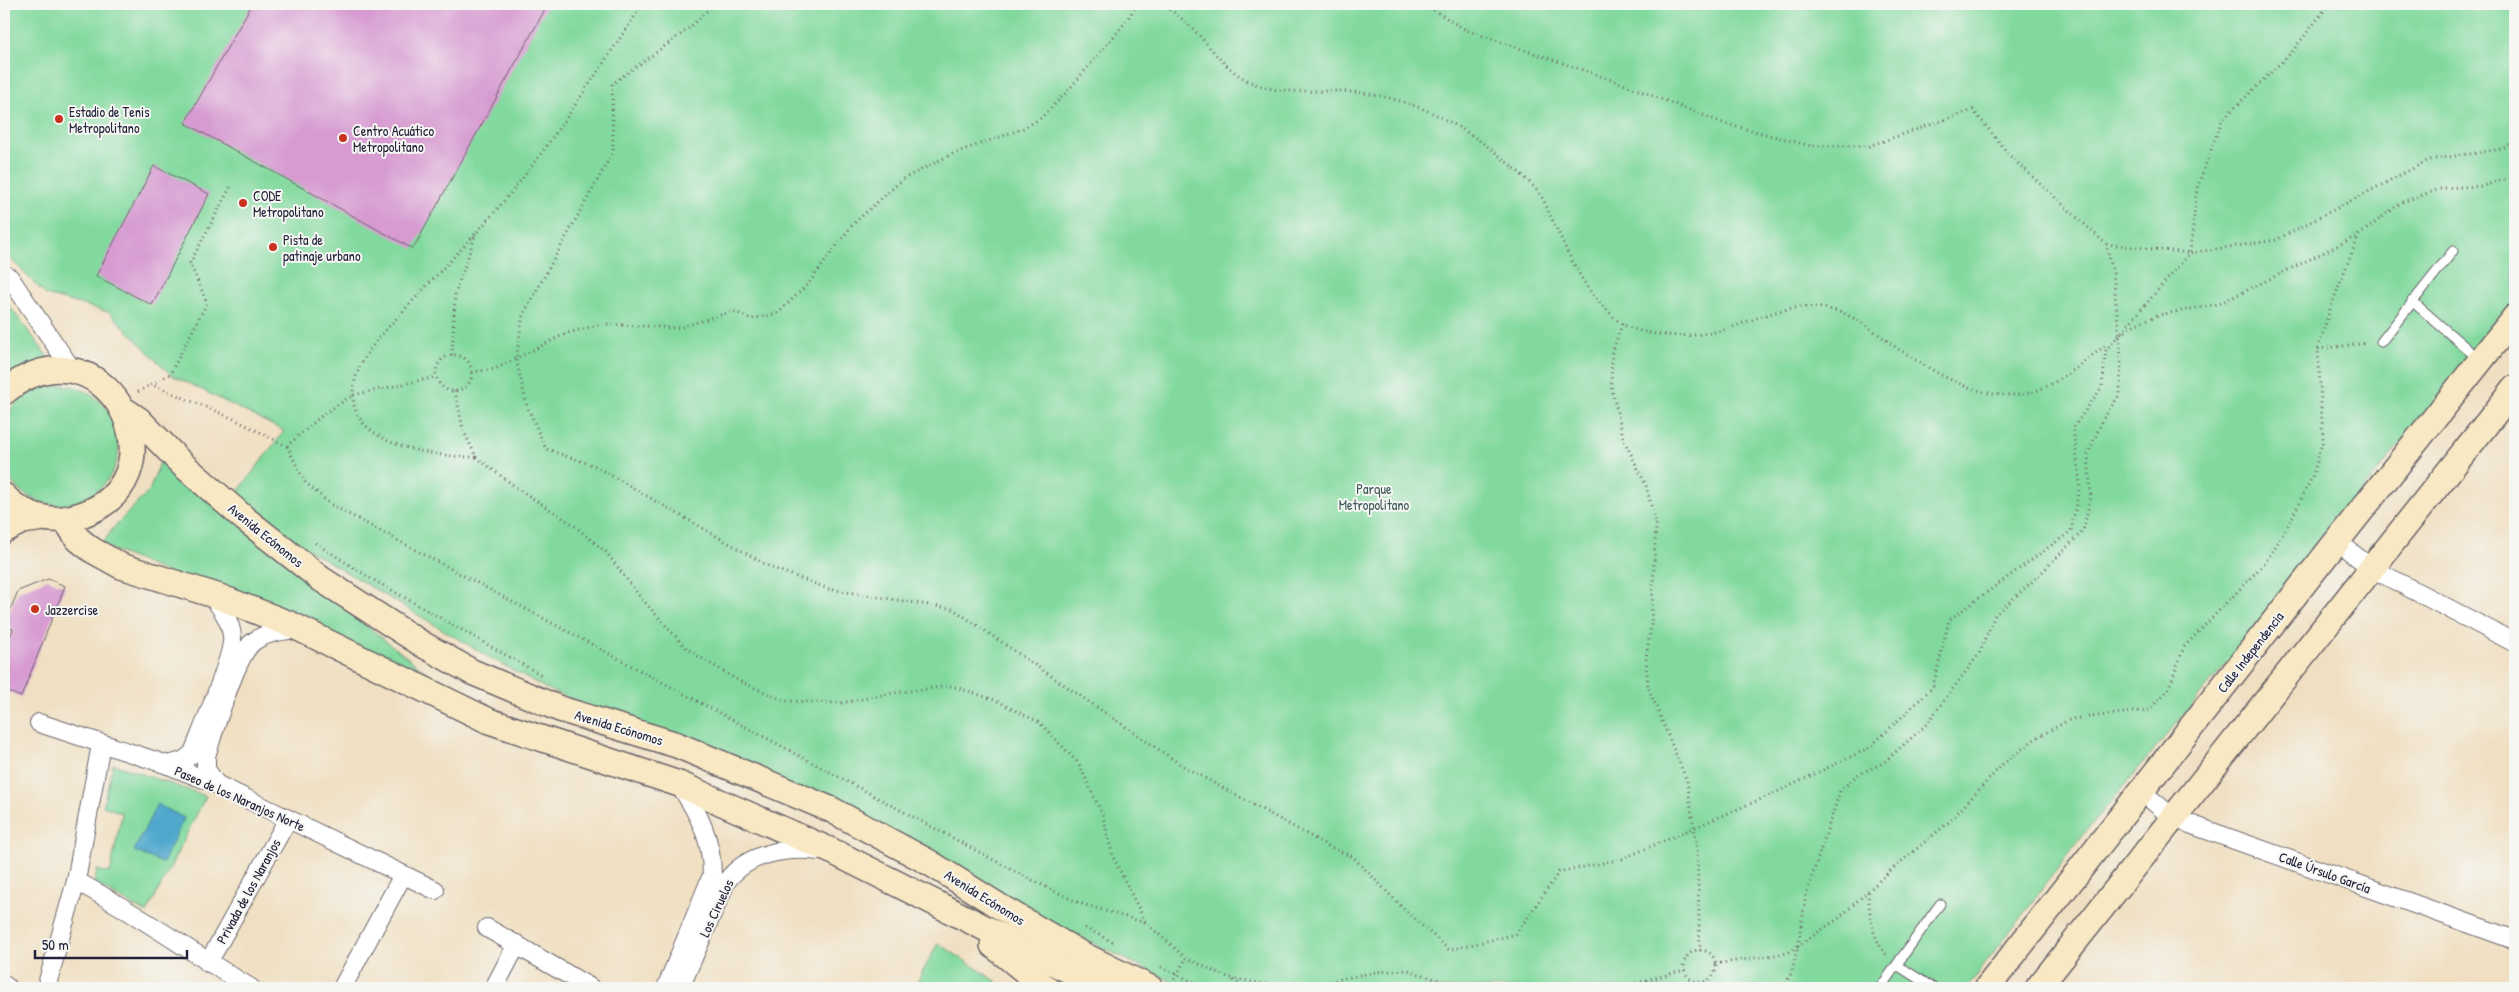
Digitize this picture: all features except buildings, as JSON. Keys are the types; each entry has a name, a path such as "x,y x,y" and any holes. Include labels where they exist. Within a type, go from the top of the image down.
{"street":[{"path":"4,274 10,278 73,371"},
{"name":"Calle Independencia","path":"1987,988 2337,541 2515,318"},
{"path":"4,392 17,381 34,373 53,370 73,371"},
{"name":"Avenida Ecónomos","path":"73,371 100,383 122,407 139,420 182,464 245,519 321,579 422,644 472,672 543,703 678,745 778,785 832,810 948,874 1081,954 1150,988"},
{"path":"2038,988 2515,389"},
{"path":"4,530 22,521 54,519 85,514 103,504 118,489 128,471 133,450 131,429 122,407"},
{"path":"4,496 23,511 54,519"},
{"name":"Avenida Ecónomos","path":"54,519 92,550 121,566 211,595 299,628 489,721 530,737 679,784 836,854 958,917 1104,988"},
{"path":"2337,541 2372,568 2515,643"},
{"path":"168,765 183,761 193,753 232,647 230,626 225,613 211,595"},
{"path":"216,784 206,769 206,756 244,651 253,642 272,632 299,628"},
{"path":"530,737 543,703"},
{"name":"Paseo de los Naranjos Norte","path":"39,723 168,765 216,784 435,890"},
{"path":"46,988 76,881 101,744"},
{"name":"Los Ciruelos","path":"666,988 712,875 712,860 705,828 679,784"},
{"name":"Calle Úrsulo García","path":"2141,791 2173,818 2515,940"},
{"name":"Privada de los Naranjos","path":"208,963 288,819"},
{"name":"Los Ciruelos","path":"680,988 726,882 734,870 754,859 778,851 808,850 836,854"},
{"path":"342,988 402,874"},
{"path":"932,903 948,874"},
{"path":"76,881 150,924 208,963 251,988"},
{"path":"958,917 1046,988"},
{"path":"487,928 518,944 591,988"},
{"path":"494,988 518,944"},
{"path":"4,985 8,988"}],"lane":[{"path":"2381,342 2453,251"},
{"path":"2412,301 2480,361"},
{"path":"1880,988 1940,904"},
{"path":"1897,965 1933,988"}],"path":[{"path":"476,457 456,457 402,446 372,432 355,413 353,395 355,376 367,355 394,321 534,164 643,4"},
{"path":"714,4 687,30 612,84 613,152 523,315 516,359 527,406 546,449 595,466 770,567 829,589 952,610 1182,766 1332,848 1353,857 1402,907 1450,950 1516,934 1559,872 1622,859 1775,793 1869,748 1933,687 1949,620 2071,531 2080,484 2073,428 2102,387 2106,350 2111,342"},
{"path":"472,372 495,369 567,333 602,324 679,328 733,311 751,319 777,314 809,283 853,224 903,179 952,154 1022,129 1041,118 1066,93 1125,23 1137,4"},
{"path":"1161,4 1197,32 1212,52 1234,73 1253,83 1280,92 1336,91 1369,94 1394,99 1454,122 1518,172 1540,194 1583,280 1600,303 1622,324 1646,332 1688,335 1726,329 1777,311 1799,308 1822,308 1845,314 1869,326 1896,347 1950,379 1987,393 2007,395 2034,392 2060,381 2134,325 2158,315 2219,304 2359,235 2402,202 2443,188 2483,186 2515,176"},
{"path":"1420,4 1427,6 1466,30 1615,81 1722,123 1811,146 1870,146 1973,110 2012,158 2106,244 2113,272 2119,335 2121,360 2120,394 2103,419 2088,454 2091,496 2083,531 2036,578 1995,615 1979,654 1925,726 1883,763 1857,775 1840,791 1806,895 1798,946 1791,974 1784,988"},
{"path":"2119,335 2190,253 2197,188 2222,120 2292,52 2329,4"},
{"path":"2106,244 2190,253 2276,240 2429,160 2502,149 2515,141"},
{"path":"122,407 150,384 170,374 207,303 190,262 232,184"},
{"path":"452,355 456,295 477,230"},
{"path":"1715,964 1788,953 1839,918 1949,822 2003,764 2036,738 2071,719 2149,710 2168,690 2184,647 2265,563 2291,520 2313,475 2323,440 2318,349 2332,302 2359,235"},
{"path":"1622,324 1612,353 1611,386 1624,440 1646,485 1656,525 1651,626 1646,658 1648,687 1687,781 1697,848 1700,951"},
{"path":"2318,349 2381,342"},
{"path":"452,355 464,358 471,366 472,372 472,378 466,387 455,391 444,388 436,378 438,365 446,356 452,355"},
{"path":"287,446 325,413 353,395 436,378"},
{"path":"150,384 206,406 287,446 305,482 330,504 1016,872 1079,903 1146,923"},
{"path":"455,391 463,429 476,457 517,488 572,524 606,552 641,598 687,649 739,681 785,701 841,703 893,693 952,686 995,700 1040,723 1079,764 1103,816 1113,857 1146,923 1186,958 1248,988"},
{"path":"1868,891 1871,926 1882,950 1897,965"},
{"path":"1700,951 1707,952 1715,964 1714,974 1710,979 1702,982 1692,980 1685,970 1686,959 1690,954 1700,951"},
{"path":"1170,988 1186,958"},
{"path":"1230,978 1282,987 1327,982 1375,972 1408,970 1462,988"},
{"path":"1617,988 1685,970"},
{"path":"1702,982 1702,988"}],"green space":[{"name":"Parque Metropolitano","path":"4,4 2515,4 2515,303 2291,578 2256,628 2082,836 1967,988 1185,988 1042,918 595,709 545,688 487,656 299,544 233,498 284,431 170,374 109,312 46,295 4,252"},
{"path":"4,299 54,365 20,369 4,384"},
{"path":"59,385 71,386 82,390 92,395 101,403 109,412 114,422 118,433 118,457 114,468 109,478 101,487 92,495 82,500 71,504 59,505 47,504 36,500 26,495 17,487 9,478 4,468 0,457 -1,445 0,433 4,422 9,412 17,403 26,395 36,390 47,386"},
{"path":"164,452 291,567 449,690 101,545 114,527 149,491"},
{"path":"113,764 206,796 147,913 94,884 97,870 110,873 122,813 103,806"},
{"path":"938,943 996,981 992,988 914,988"}],"water":[{"path":"157,804 184,818 163,863 134,851"}],"place":[{"name":"Estadio de Tenis Metropolitano","path":"59,119"},
{"name":"Centro Acuático Metropolitano","path":"343,138"},
{"name":"CODE Metropolitano","path":"243,203"},
{"name":"Pista de patinaje urbano","path":"273,247"},
{"name":"Jazzercise","path":"35,609"}]}
